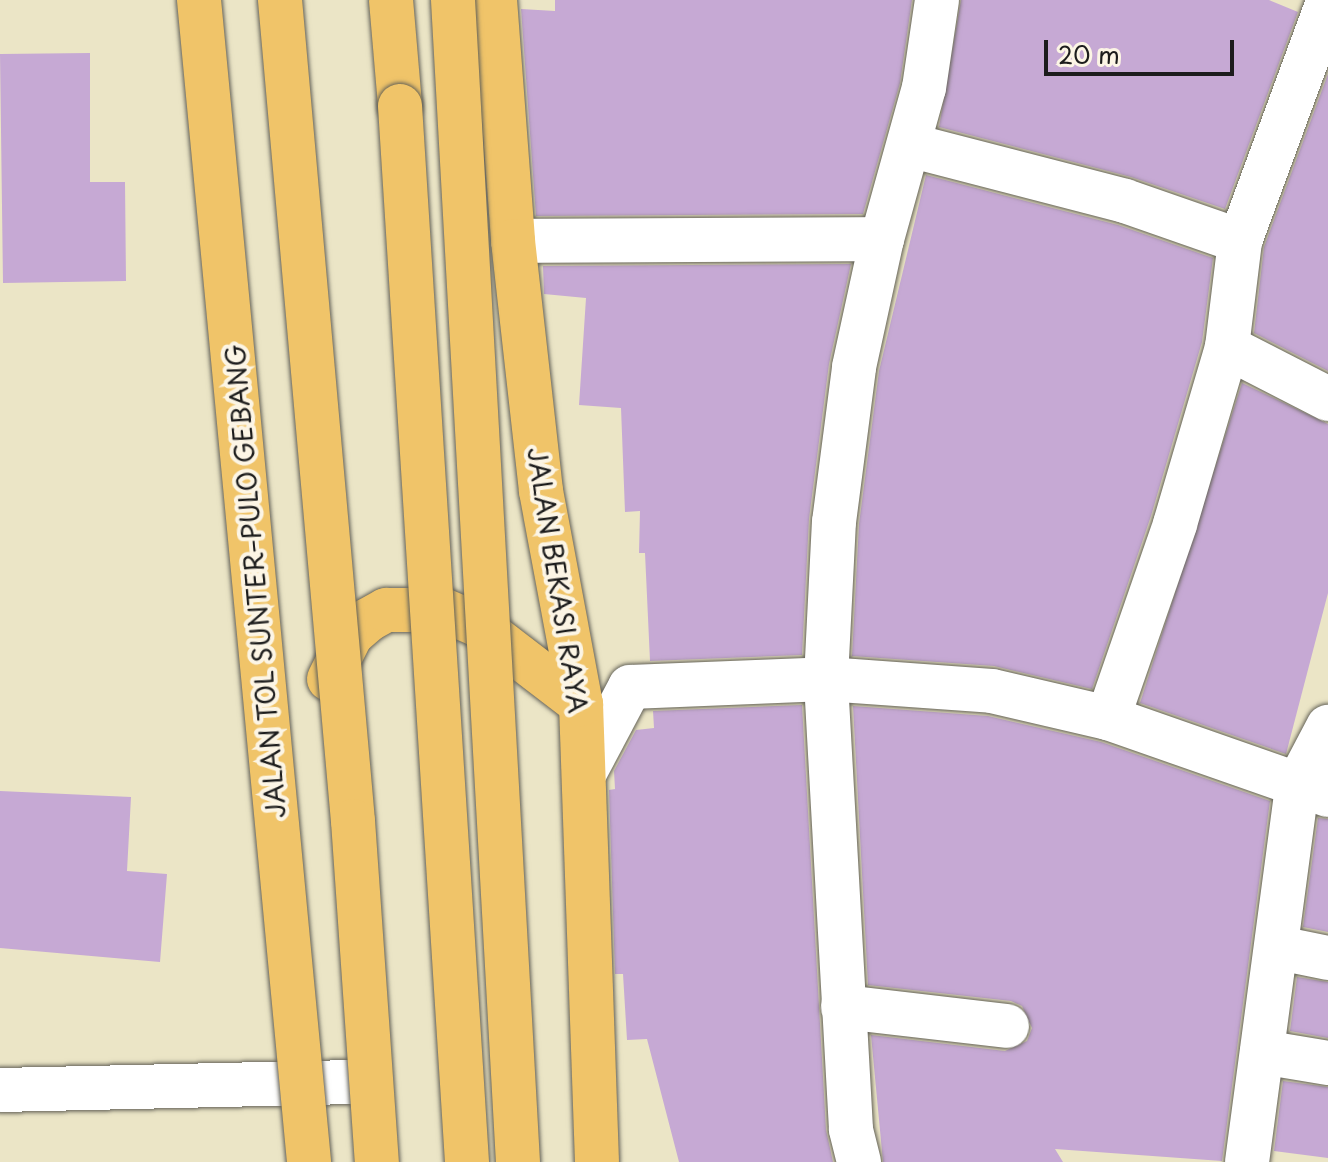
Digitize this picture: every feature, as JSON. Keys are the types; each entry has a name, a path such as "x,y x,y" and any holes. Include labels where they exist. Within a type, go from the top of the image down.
{"highway":[{"name":"JALAN TOL SUNTER–PULO GEBANG","path":"199,0 309,1162"},
{"path":"266,0 288,306 325,687 363,1162"},
{"path":"280,0 351,805 377,1162"},
{"path":"391,0 467,1162"},
{"path":"453,0 518,1162"},
{"name":"JALAN BEKASI RAYA","path":"495,0 513,241 541,491 581,704 597,1162"},
{"path":"325,687 351,635 368,620 386,610 431,609 478,625 581,704"}],"street":[{"path":"859,1162 851,1129 826,679 834,522 854,367 882,239 909,145 937,0"},
{"path":"1108,718 1162,565 1227,347 1240,241 1322,6"},
{"path":"909,145 1125,201 1240,241"},
{"path":"513,241 882,239"},
{"path":"1227,347 1328,399"},
{"path":"585,772 630,687 826,679 992,691 1108,718 1312,790"},
{"path":"1258,1160 1262,1052 1279,948 1328,727"},
{"path":"1279,948 1328,958"},
{"path":"843,1007 1007,1026"},
{"path":"1262,1052 1328,1063"},
{"path":"0,1090 358,1082"}],"building":[{"path":"555,0 912,0 900,83 863,214 536,216 521,9 555,11"},
{"path":"961,0 1269,0 1298,12 1225,209 1131,177 939,127"},
{"path":"90,53 90,182 125,182 126,281 3,283 0,54"},
{"path":"1328,74 1328,371 1254,333 1264,247"},
{"path":"926,175 1118,225 1213,258 1202,342 1151,516 1092,689 994,666 852,656 859,524 879,371"},
{"path":"851,264 829,364 809,519 802,655 650,661 645,553 639,553 640,511 625,512 621,408 579,405 586,298 544,294 543,266"},
{"path":"1242,383 1328,424 1328,593 1286,754 1140,703"},
{"path":"802,705 826,1130 833,1162 679,1162 647,1039 627,1040 623,974 615,974 609,790 615,789 614,771 636,730 654,728 653,711"},
{"path":"853,706 988,716 1101,742 1270,801 1222,1161 1055,1149 1063,1162 883,1162 871,1035 1005,1051 1027,1041 1032,1028 1022,1006 1011,1001 868,985"},
{"path":"0,791 131,797 127,871 167,874 160,962 0,948"},
{"path":"1318,818 1328,819 1328,932 1303,927"},
{"path":"1297,977 1328,982 1328,1038 1290,1031"},
{"path":"1283,1081 1328,1087 1328,1158 1274,1151"}]}
